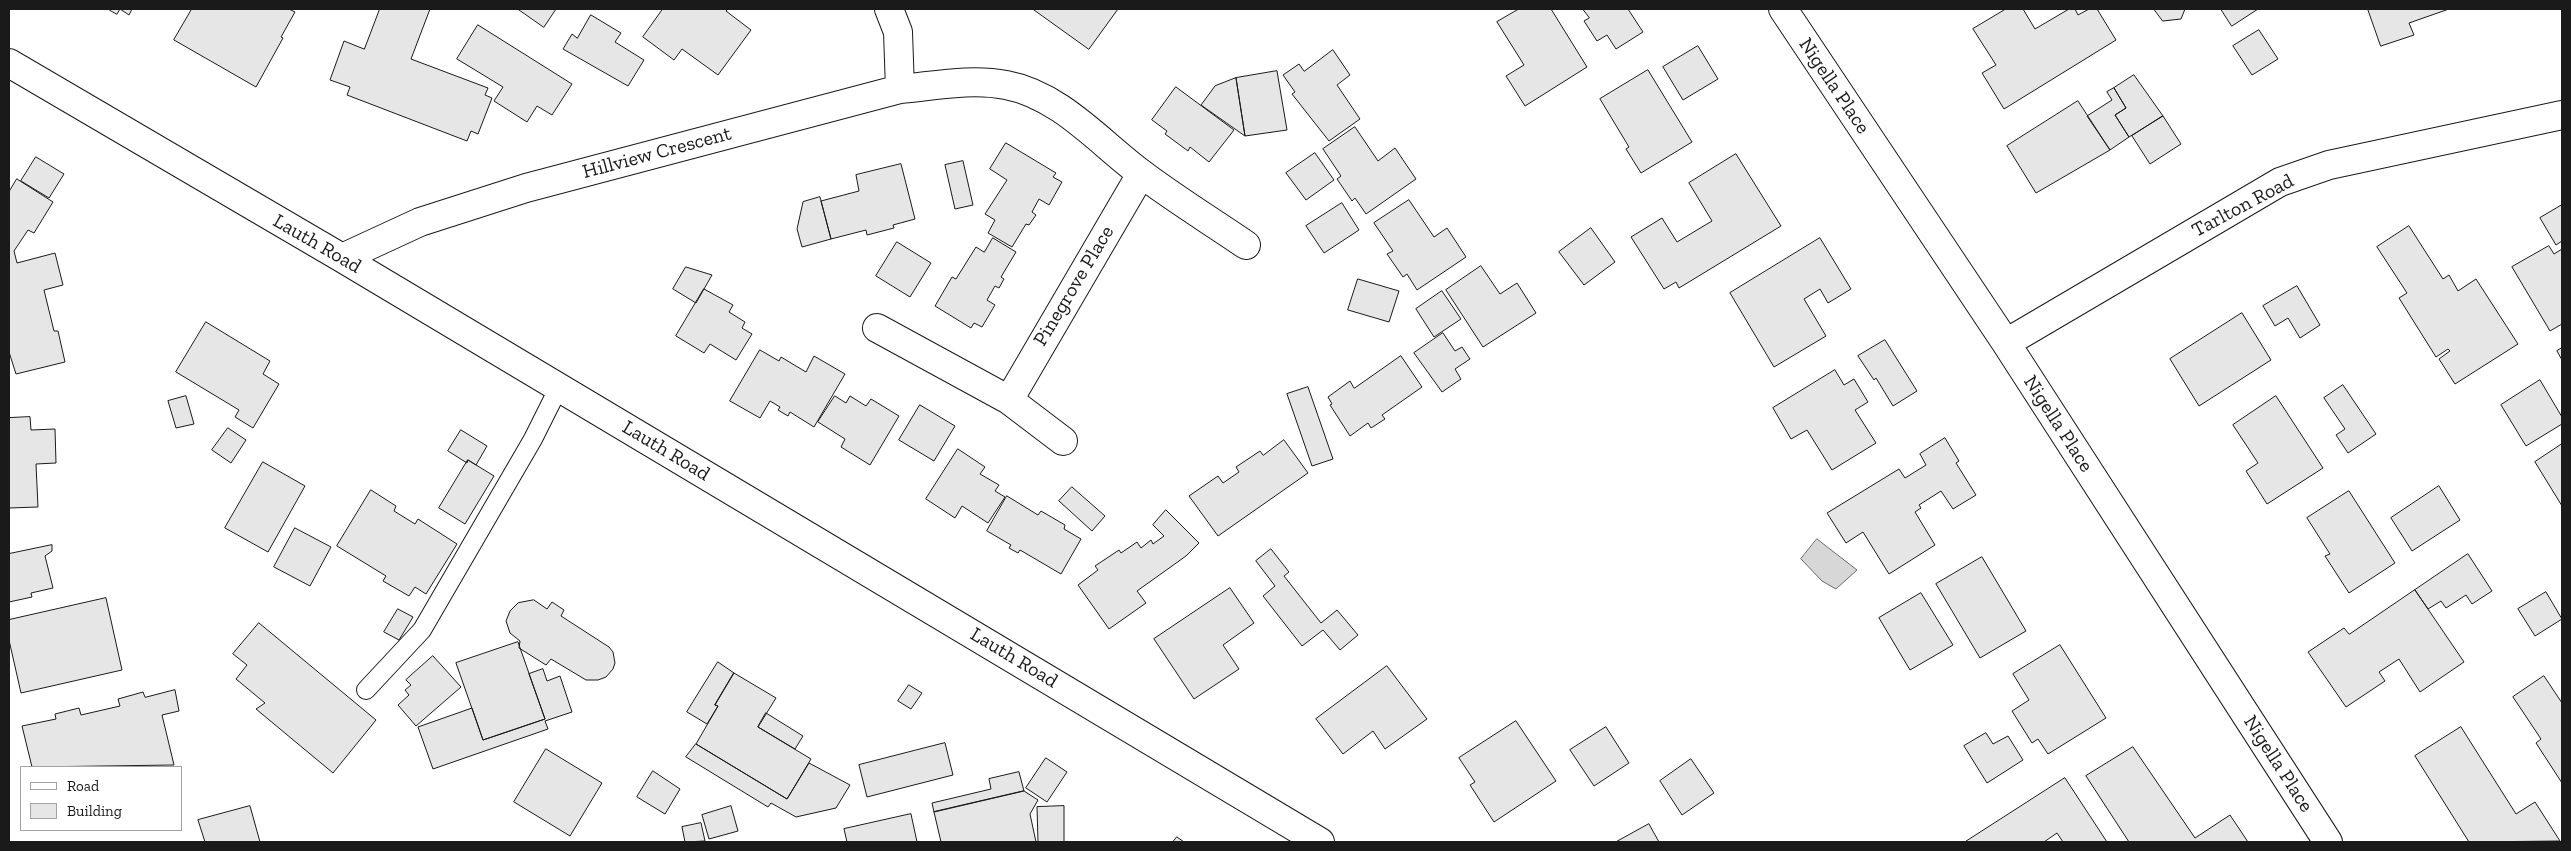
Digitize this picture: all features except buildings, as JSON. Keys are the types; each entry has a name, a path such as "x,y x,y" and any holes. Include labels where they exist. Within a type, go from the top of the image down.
{"street":[{"path":"890,9 898,32 900,89 965,82 1006,85 1039,96 1069,116 1141,174 1246,245"},
{"name":"Nigella Place","path":"1782,9 2006,343 2328,842"},
{"name":"Lauth Road","path":"9,63 559,387 1289,834 1320,842"},
{"name":"Hillview Crescent","path":"342,258 420,222 526,188 900,89"},
{"name":"Tarlton Road","path":"2006,343 2280,182 2330,164 2562,115"},
{"name":"Pinegrove Place","path":"1008,400 1141,174"},
{"path":"877,328 1008,400 1063,441"}],"lane":[{"path":"366,690 422,630 533,439 559,387"}],"shaded area":[{"path":"1817,539 1857,570 1836,589 1822,581 1801,559"}]}
